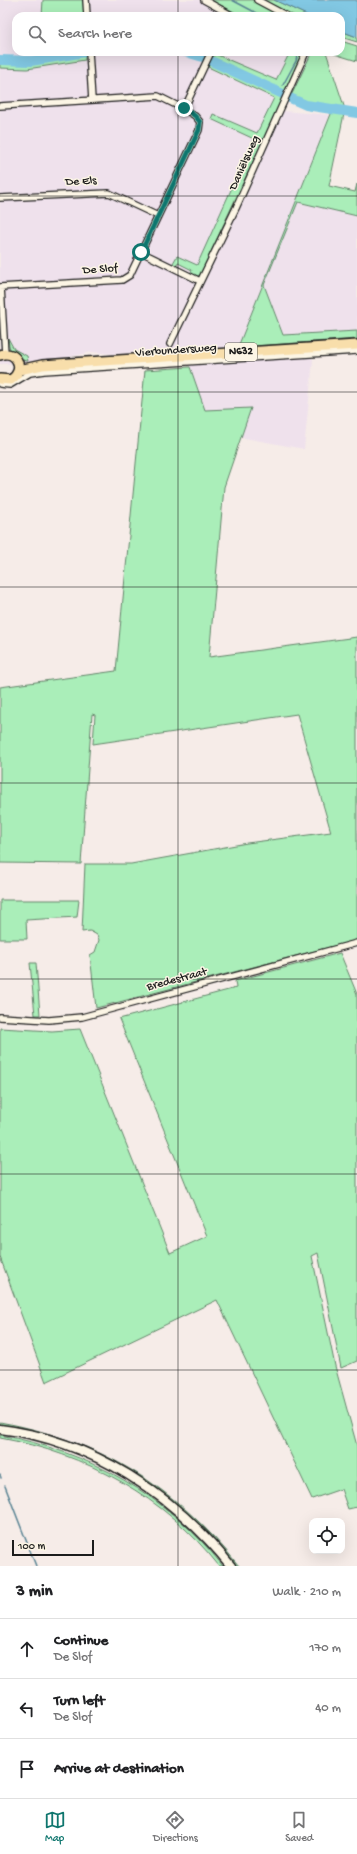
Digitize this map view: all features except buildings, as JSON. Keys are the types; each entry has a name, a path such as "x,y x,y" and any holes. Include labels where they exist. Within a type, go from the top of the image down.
{"main road":[{"name":"Vierbundersweg","path":"19,366 71,366 237,356 357,345"},
{"name":"N632","path":"3,354 13,356 19,366"},
{"path":"0,379 11,380 15,378 19,366"},
{"path":"0,1429 34,1436 68,1446 109,1463 147,1487 181,1513 204,1534 231,1566"}],"street":[{"path":"86,0 87,12"},
{"path":"204,0 225,12"},
{"path":"257,0 280,12"},
{"path":"89,56 92,100"},
{"path":"184,108 209,56"},
{"name":"Daniëlsweg","path":"170,344 236,208 304,56"},
{"name":"De Slof","path":"0,106 158,96 184,108 195,116 200,122 199,130 130,275 122,280 0,287 3,354"},
{"name":"De Els","path":"0,198 109,193 158,216"},
{"path":"141,252 200,281"},
{"name":"Vierbundersweg","path":"288,352 357,351"},
{"name":"Vierbundersweg","path":"0,384 10,385 30,373 71,366"},
{"name":"Bredestraat","path":"0,1017 49,1020 82,1017 357,943"}],"shaded area":[{"path":"0,0 269,0 294,12 12,12 12,56 312,56 283,111 330,115 238,347 114,354 92,352 46,362 0,364"},
{"path":"298,202 357,216 357,331 283,335 264,285"},
{"path":"309,353 313,360 304,449 239,437 202,413 190,396 190,360"}],"green space":[{"path":"43,0 83,0 84,12 42,12"},
{"path":"211,0 254,0 276,12 234,12"},
{"path":"263,0 274,0 300,12 287,12"},
{"path":"345,32 357,37 357,42 345,38"},
{"path":"345,42 357,46 357,61 341,56 345,56"},
{"path":"42,56 85,56 85,60 27,69 0,68 0,62 21,62 42,59"},
{"path":"214,56 220,56 276,80 288,56 302,56 201,273 199,276 190,274 192,270 178,263 176,267 173,263 177,256 197,265 254,139 211,119 213,114 257,133 274,98 208,67"},
{"path":"310,56 327,56 345,109 329,186 355,192 357,184 357,216 298,202 264,285 283,335 357,331 357,339 238,347 333,109 303,104 290,98"},
{"path":"8,338 14,349 27,356 28,361 15,357 9,347"},
{"path":"190,367 205,410 251,408 224,487 209,657 357,637 357,940 96,1008 90,955 95,952 99,940 97,935 90,931 82,932 85,864 131,864 247,843 331,832 297,714 93,744 95,715 92,714 81,864 0,863 0,687 116,671 145,370"},
{"path":"0,900 79,900 77,917 26,920 27,939 0,939"},
{"path":"340,953 357,994 357,1361 341,1368 318,1253 312,1256 335,1366 357,1446 357,1507 348,1509 341,1489 312,1499 217,1300 46,1382 0,1257 0,1028 52,1031 80,1029 170,1253 207,1236 119,1019 236,988 235,981"},
{"path":"30,963 36,963 40,1015 35,1015"},
{"path":"0,1422 36,1430 71,1441 103,1455 133,1471 162,1490 189,1513 215,1538 239,1566 234,1566 211,1538 108,1460 0,1426"},
{"path":"0,1435 33,1442 64,1452 124,1480 177,1518 201,1541 223,1566 219,1566 198,1541 174,1519 148,1499 121,1482 92,1467 62,1455 32,1445 0,1438"}],"water":[{"path":"274,0 357,0 357,37 345,32 345,12 300,12"}],"waterway":[{"path":"232,0 254,12"},
{"path":"0,60 31,61 61,56"},
{"path":"283,85 297,56"},
{"path":"211,61 283,94"},
{"path":"290,98 306,105 357,113"},
{"path":"5,1486 36,1566"}],"route":[{"path":"141,252 199,130 200,122 195,116 184,108"}]}
